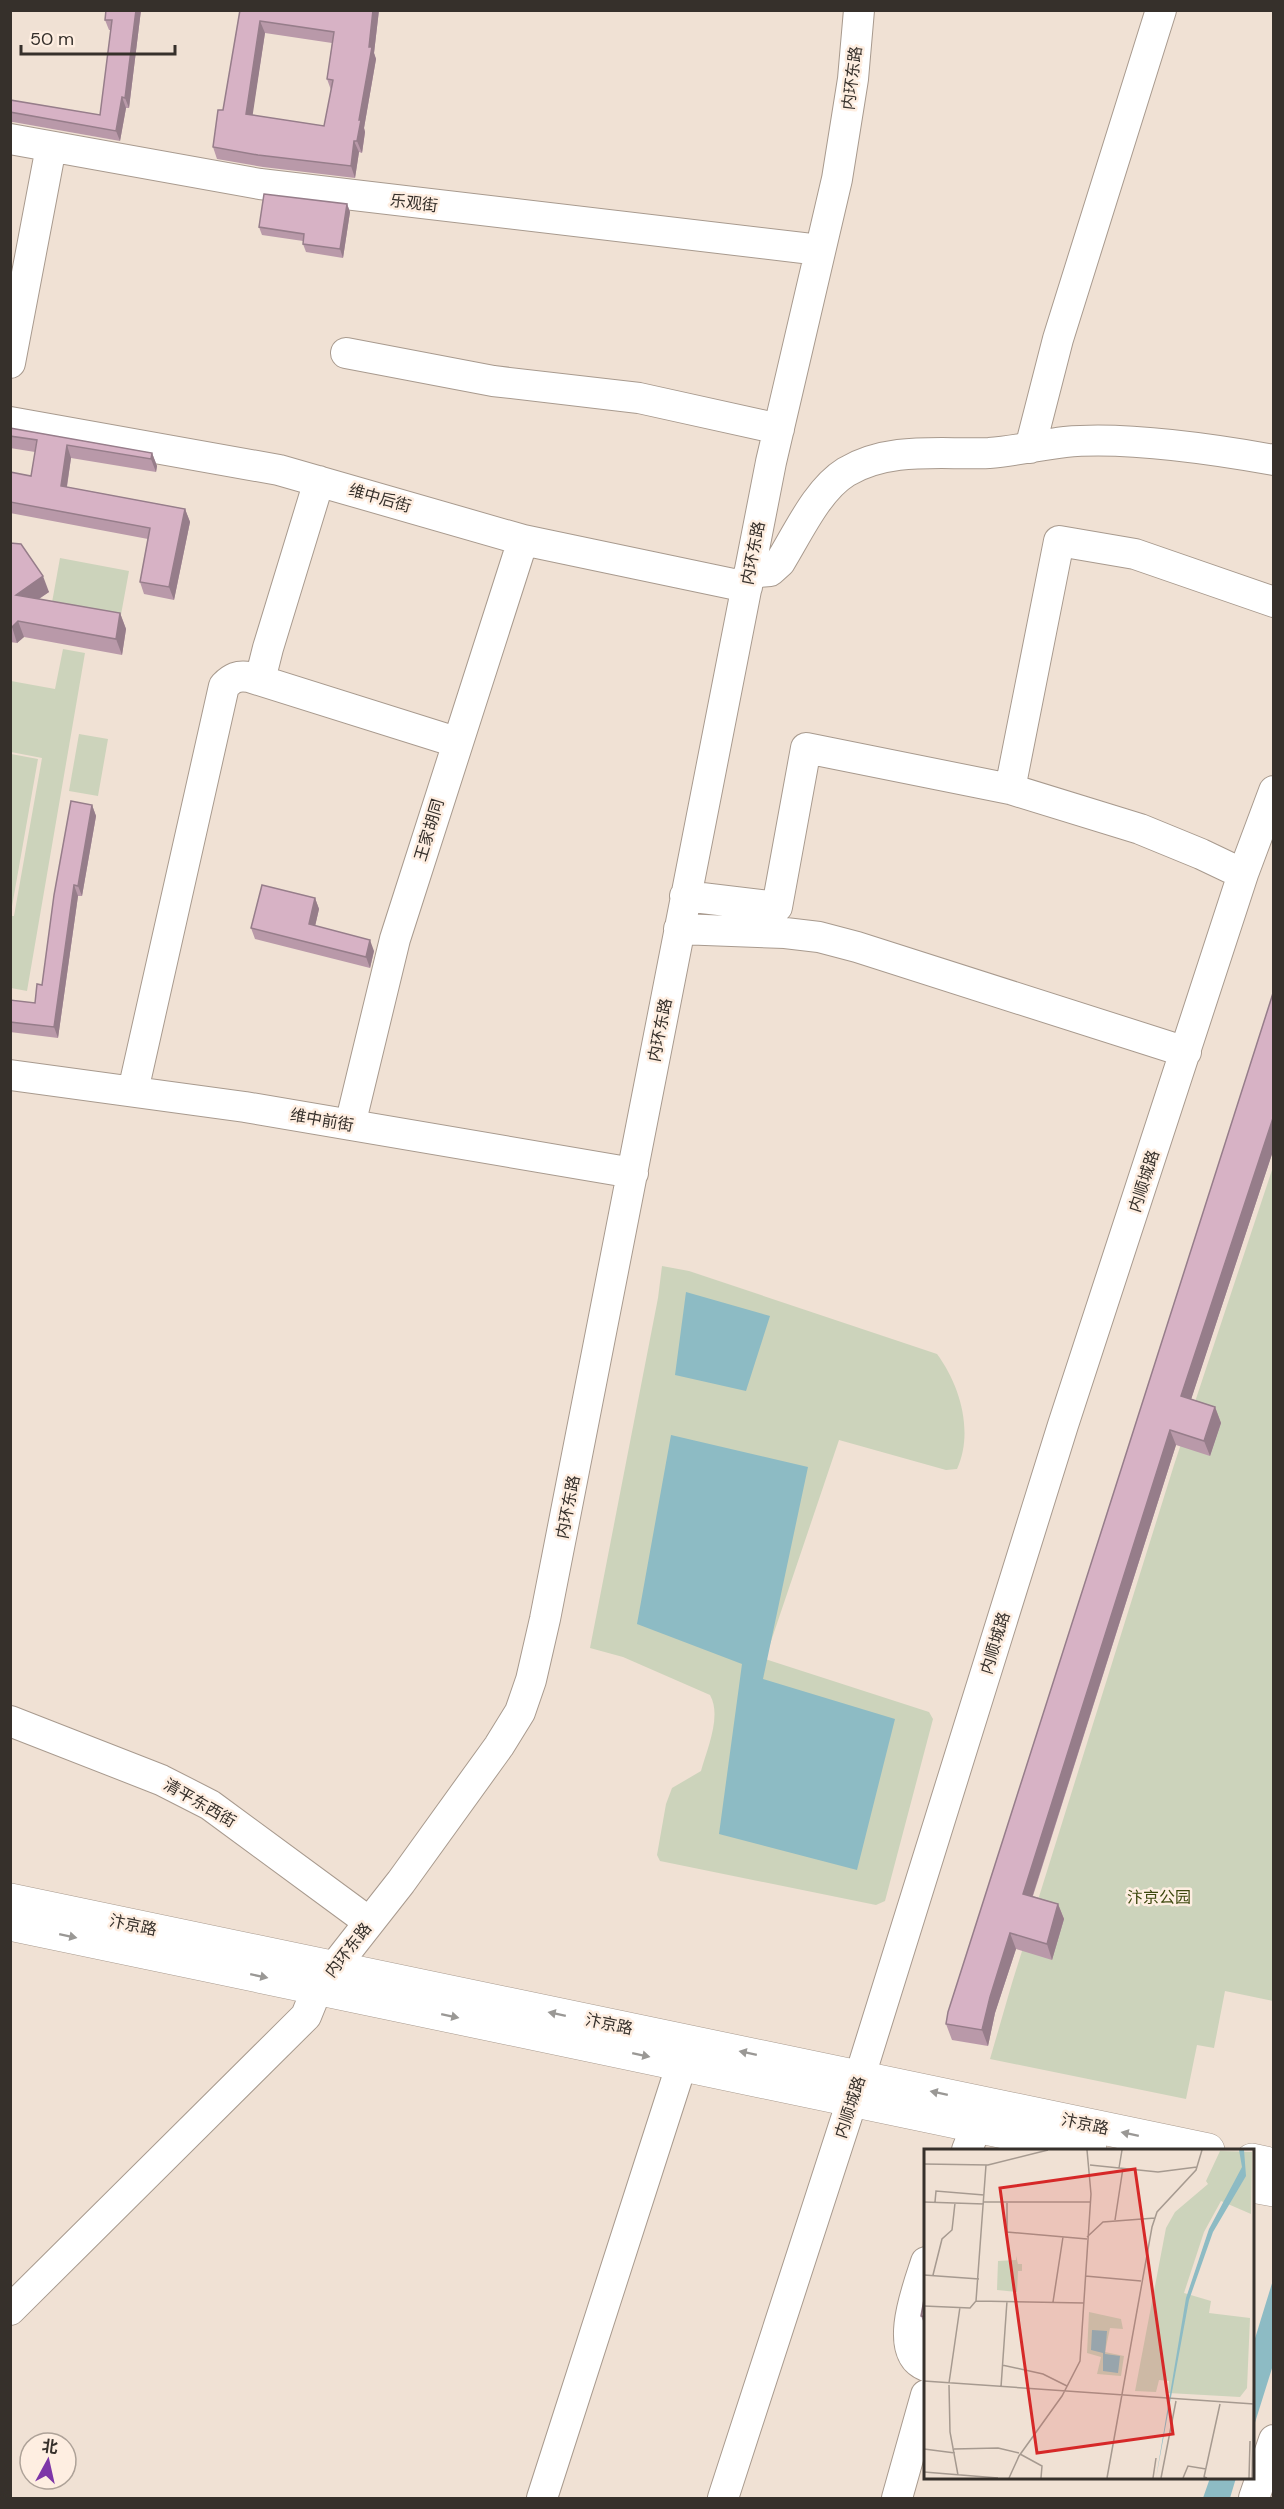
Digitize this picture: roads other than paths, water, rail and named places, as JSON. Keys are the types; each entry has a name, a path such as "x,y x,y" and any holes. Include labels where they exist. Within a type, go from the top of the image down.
{"main road":[{"name":"汴京路","path":"10,1900 682,2063 856,2088 971,2139 1070,2149"},
{"name":"汴京路","path":"10,1924 326,1978 856,2088 1197,2149"},
{"path":"1254,2160 1274,2164"},
{"path":"1254,2186 1274,2190"}],"street":[{"name":"内环东路","path":"10,2310 306,2016 326,1978 457,1804 520,1712 531,1680 545,1619 685,896 779,429 837,179 853,79 859,10"},
{"path":"1030,448 1061,328 1161,10"},
{"name":"乐观街","path":"10,139 260,184 820,250"},
{"path":"10,363 51,147"},
{"path":"346,353 493,381 639,398 779,429"},
{"name":"维中后街","path":"10,422 279,470 523,540 748,580"},
{"path":"748,580 770,571 780,562 827,487 846,472 872,459 914,453 988,453 1066,442 1120,441 1274,460"},
{"path":"260,680 319,481"},
{"name":"王家胡同","path":"350,1125 395,939 456,742 523,540"},
{"path":"1010,789 1059,541 1135,554 1274,602"},
{"path":"133,1091 224,686 231,679 241,675 456,742"},
{"path":"685,896 777,907 806,748 1010,789 1140,829 1202,854 1242,874"},
{"name":"内顺城路","path":"723,2499 856,2088 1063,1425 1242,874 1274,791"},
{"path":"679,928 819,937 857,947 1186,1052"},
{"name":"维中前街","path":"10,1075 133,1091 350,1125 633,1173"},
{"name":"清平东西街","path":"10,1722 161,1780 210,1805 369,1922"},
{"name":"内环东路","path":"10,2286 285,2012 326,1978"},
{"path":"542,2499 682,2063"},
{"path":"924,2268 908,2336 915,2360 924,2365"},
{"path":"897,2499 924,2402"},
{"path":"1254,2499 1274,2440"}],"water":[{"path":"686,1292 770,1316 746,1391 675,1375"},
{"path":"671,1435 808,1467 763,1679 895,1719 857,1870 719,1834 742,1664 637,1624"},
{"path":"1273,2280 1273,2365 1254,2426 1254,2342"},
{"path":"1210,2479 1236,2479 1230,2498 1203,2498"}],"park label":[{"name":"汴京公园","path":"1159,1897"}]}
